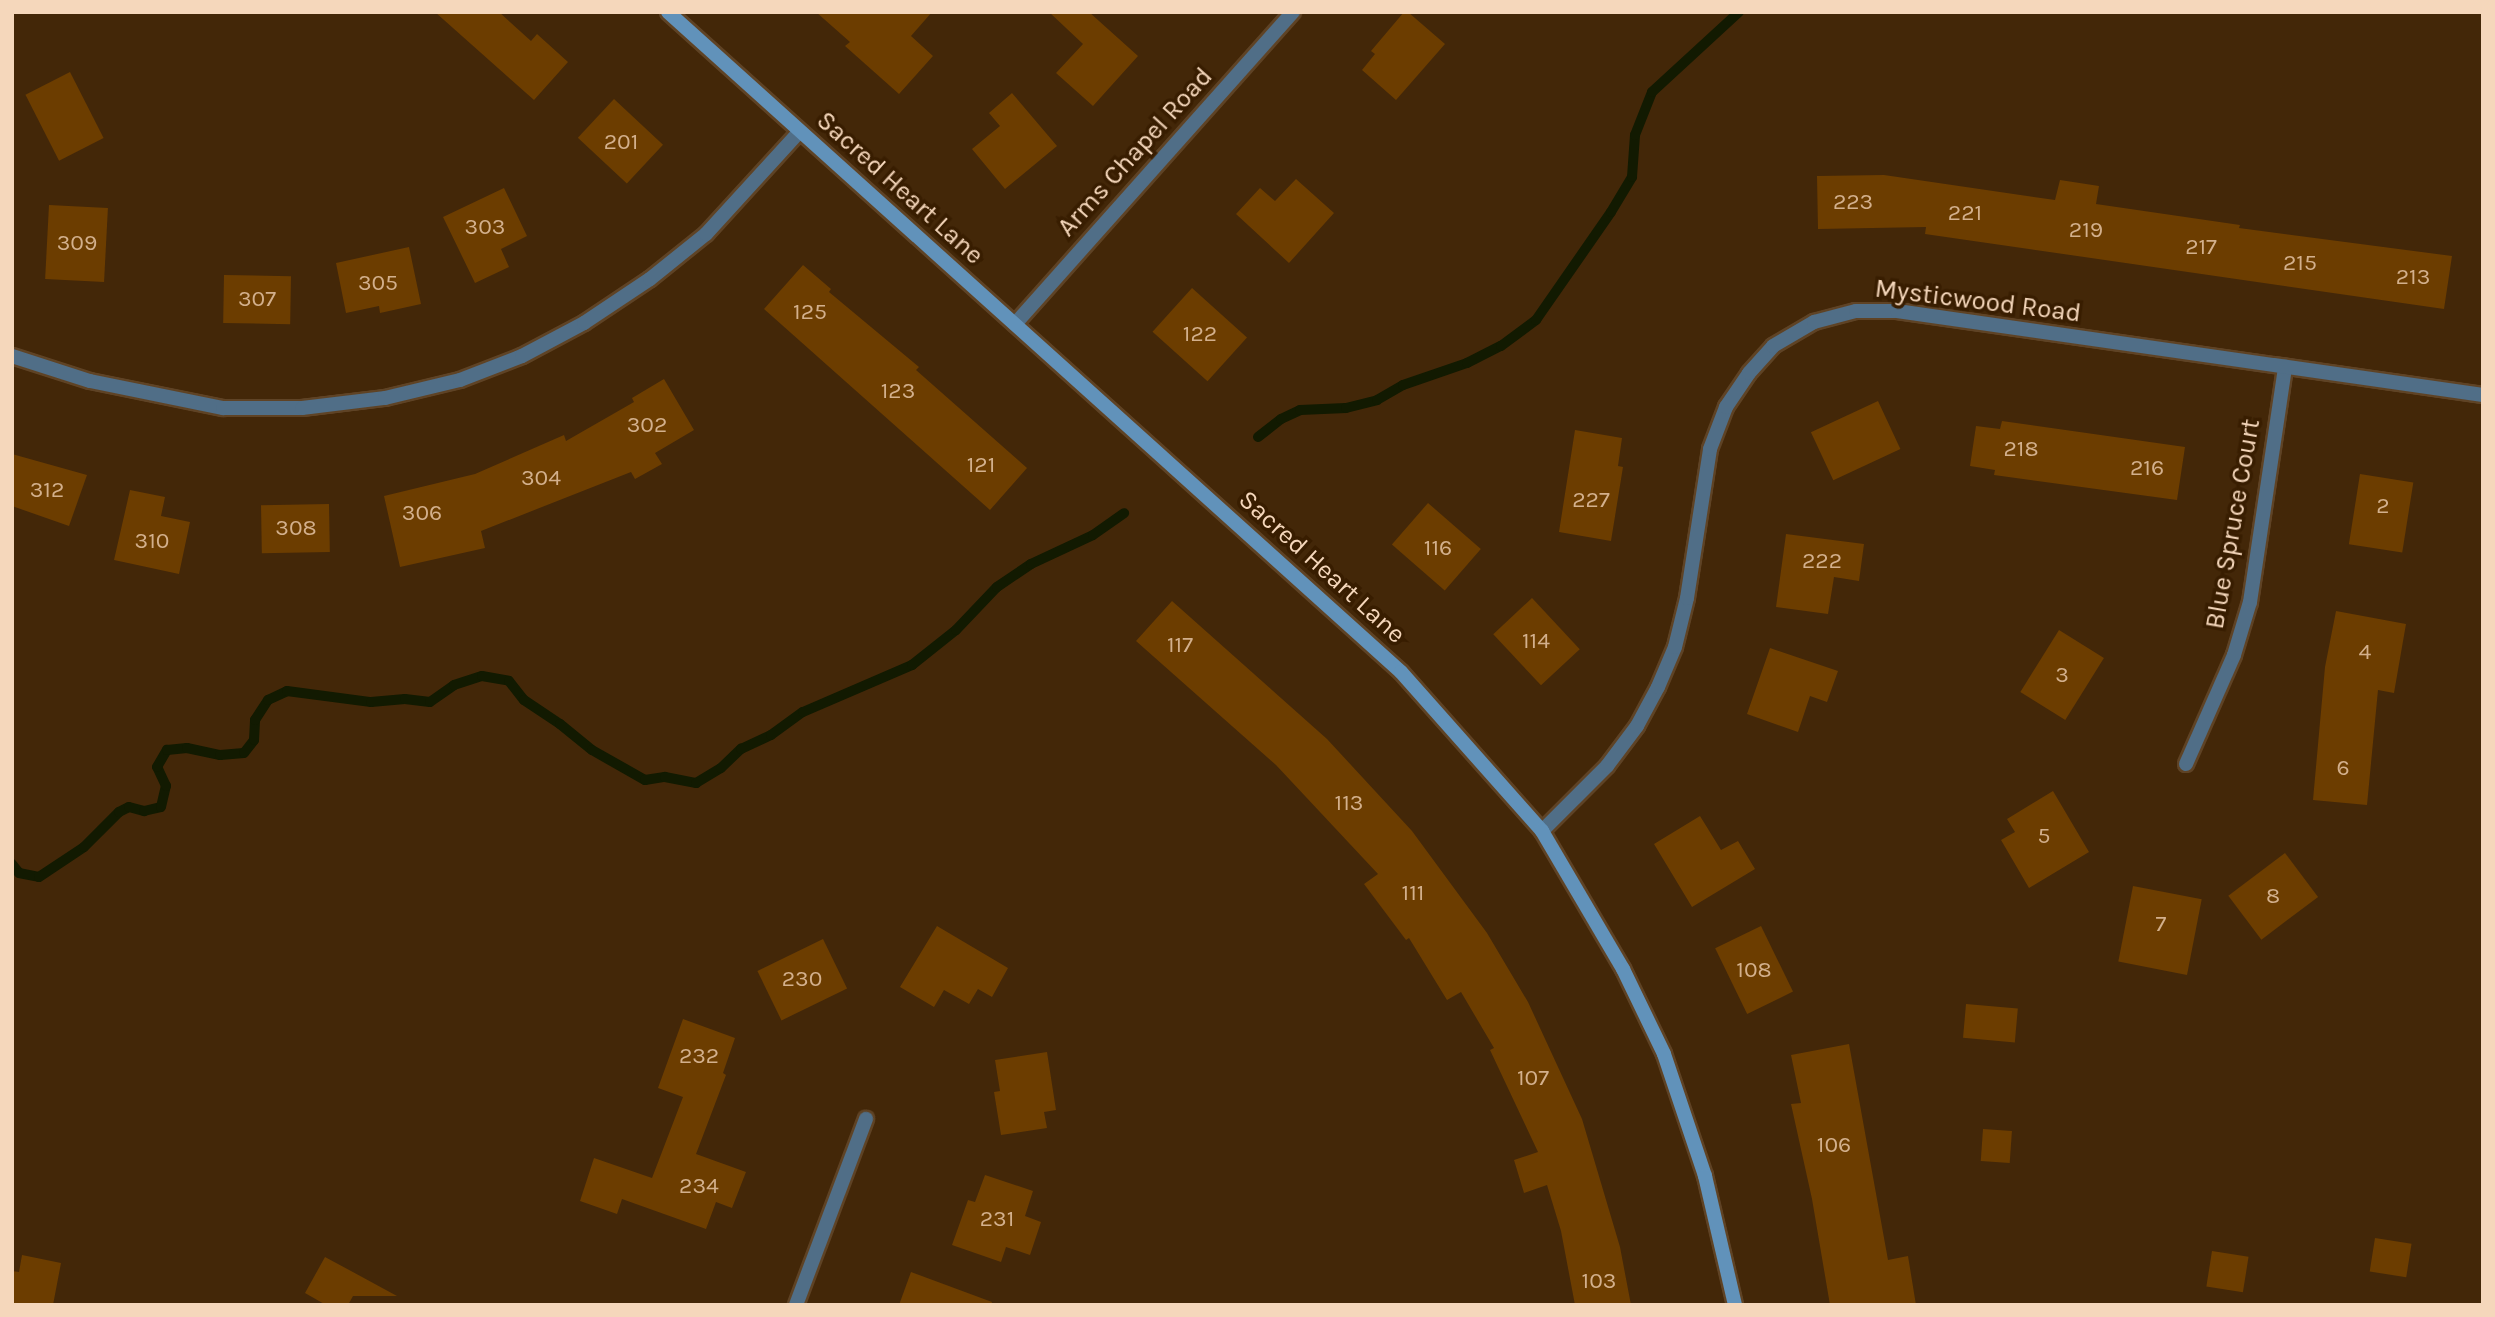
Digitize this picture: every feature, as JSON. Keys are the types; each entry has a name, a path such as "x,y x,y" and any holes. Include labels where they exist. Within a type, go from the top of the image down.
{"street":[{"name":"Sacred Heart Lane","path":"668,12 1401,672 1542,831 1623,969 1664,1054 1705,1176 1735,1305"},
{"name":"Arms Chapel Road","path":"1015,324 1293,12"},
{"path":"12,356 90,381 223,408 316,407 385,398 460,380 522,356 584,323 650,279 706,234 800,131"},
{"name":"Mysticwood Road","path":"1542,831 1607,766 1637,726 1658,687 1675,647 1687,598 1710,449 1726,407 1749,373 1773,346 1814,322 1856,311 1898,311 2483,394"},
{"name":"Blue Spruce Court","path":"2186,764 2234,655 2250,602 2285,367"},
{"path":"796,1305 866,1119"}],"building":[{"path":"435,12 499,12 531,41 537,34 568,62 534,100"},
{"path":"816,12 932,12 911,36 933,56 899,94 845,46 850,42"},
{"path":"1049,12 1089,12 1138,56 1093,106 1056,73 1083,44"},
{"path":"1404,12 1408,12 1445,44 1396,100 1362,70 1375,54 1371,51"},
{"path":"70,72 104,138 59,161 25,95"},
{"path":"1012,93 1057,146 1005,189 972,149 1000,126 989,113"},
{"path":"614,99 663,145 627,183 578,138"},
{"path":"1884,175 2055,200 2060,180 2099,186 2096,204 2240,225 2239,228 2452,256 2444,309 1925,234 1926,227 1818,229 1817,176"},
{"path":"1296,179 1334,213 1289,263 1236,214 1260,188 1275,201"},
{"path":"504,188 527,236 501,249 509,267 475,283 443,217"},
{"path":"49,205 108,208 104,282 45,279"},
{"path":"409,247 421,304 380,313 379,306 346,313 336,263"},
{"path":"803,265 831,289 829,292 919,367 916,370 1027,468 990,510 764,309"},
{"path":"224,275 291,276 290,324 223,323"},
{"path":"1192,288 1247,338 1208,381 1153,332"},
{"path":"664,379 694,430 655,453 662,464 635,479 631,472 481,531 485,548 400,567 384,496 475,474 564,435 566,441 634,402 632,398"},
{"path":"1878,401 1900,449 1833,480 1811,432"},
{"path":"2002,421 2185,447 2177,500 1994,475 1995,470 1970,466 1976,426 2000,429"},
{"path":"1575,430 1622,438 1618,466 1623,467 1611,541 1559,532"},
{"path":"12,454 87,475 69,526 12,506"},
{"path":"2360,474 2413,482 2402,553 2349,544"},
{"path":"130,490 165,497 161,516 190,522 179,574 114,560"},
{"path":"1428,503 1481,549 1445,590 1392,545"},
{"path":"329,504 330,552 262,553 261,505"},
{"path":"1786,534 1864,544 1859,581 1834,577 1828,614 1776,607"},
{"path":"1532,598 1580,649 1541,685 1493,634"},
{"path":"1172,601 1327,739 1412,831 1487,933 1528,1002 1582,1119 1620,1247 1631,1305 1575,1305 1561,1231 1547,1185 1524,1193 1514,1160 1538,1152 1490,1050 1494,1048 1461,992 1447,1000 1409,938 1406,940 1364,884 1378,874 1276,765 1136,641"},
{"path":"2336,611 2406,624 2394,693 2378,690 2367,805 2313,800 2325,667"},
{"path":"2059,630 2104,658 2065,720 2020,692"},
{"path":"1770,648 1838,671 1827,702 1810,696 1798,732 1747,714"},
{"path":"2053,791 2089,852 2029,888 2001,840 2015,832 2007,819"},
{"path":"1700,816 1721,850 1738,841 1755,869 1692,907 1654,844"},
{"path":"2285,853 2318,897 2261,940 2228,896"},
{"path":"2133,886 2202,899 2187,975 2118,962"},
{"path":"937,926 1008,968 992,997 978,989 969,1004 944,990 934,1007 900,987"},
{"path":"1761,926 1793,992 1747,1014 1715,948"},
{"path":"823,939 847,988 781,1020 757,971"},
{"path":"1966,1004 2018,1009 2015,1042 1963,1038"},
{"path":"683,1019 735,1038 723,1073 726,1075 696,1154 746,1172 732,1208 716,1202 706,1229 622,1199 617,1214 580,1201 594,1158 652,1178 683,1097 658,1088"},
{"path":"1849,1044 1888,1260 1908,1256 1916,1305 1830,1305 1812,1199 1791,1104 1801,1103 1791,1055"},
{"path":"1047,1052 1056,1110 1044,1112 1047,1128 1001,1135 994,1092 1000,1091 995,1060"},
{"path":"1983,1129 2012,1131 2010,1163 1981,1161"},
{"path":"985,1175 1033,1191 1025,1216 1041,1222 1030,1255 1006,1247 1001,1262 952,1245 968,1200 975,1202"},
{"path":"2375,1238 2412,1244 2406,1277 2370,1272"},
{"path":"2212,1251 2249,1257 2243,1292 2206,1287"},
{"path":"22,1255 61,1263 53,1305 12,1305 12,1271 19,1272"},
{"path":"325,1257 397,1296 353,1296 348,1305 326,1305 305,1293"},
{"path":"911,1272 992,1302 991,1305 899,1305"}],"waterway":[{"path":"1258,437 1281,419 1300,410 1346,408 1377,400 1403,385 1467,363 1501,346 1536,320 1632,177 1635,135 1652,92 1739,12"},
{"path":"12,864 19,873 39,877 84,847 119,812 129,807 144,811 161,807 166,786 157,767 167,750 187,748 220,755 244,753 254,740 255,720 268,700 287,691 371,702 405,699 430,702 454,685 482,676 509,681 524,700 592,750 645,780 665,777 696,783 721,768 741,749 771,735 803,712 912,665 956,630 997,587 1031,564 1093,535 1124,513"}]}
